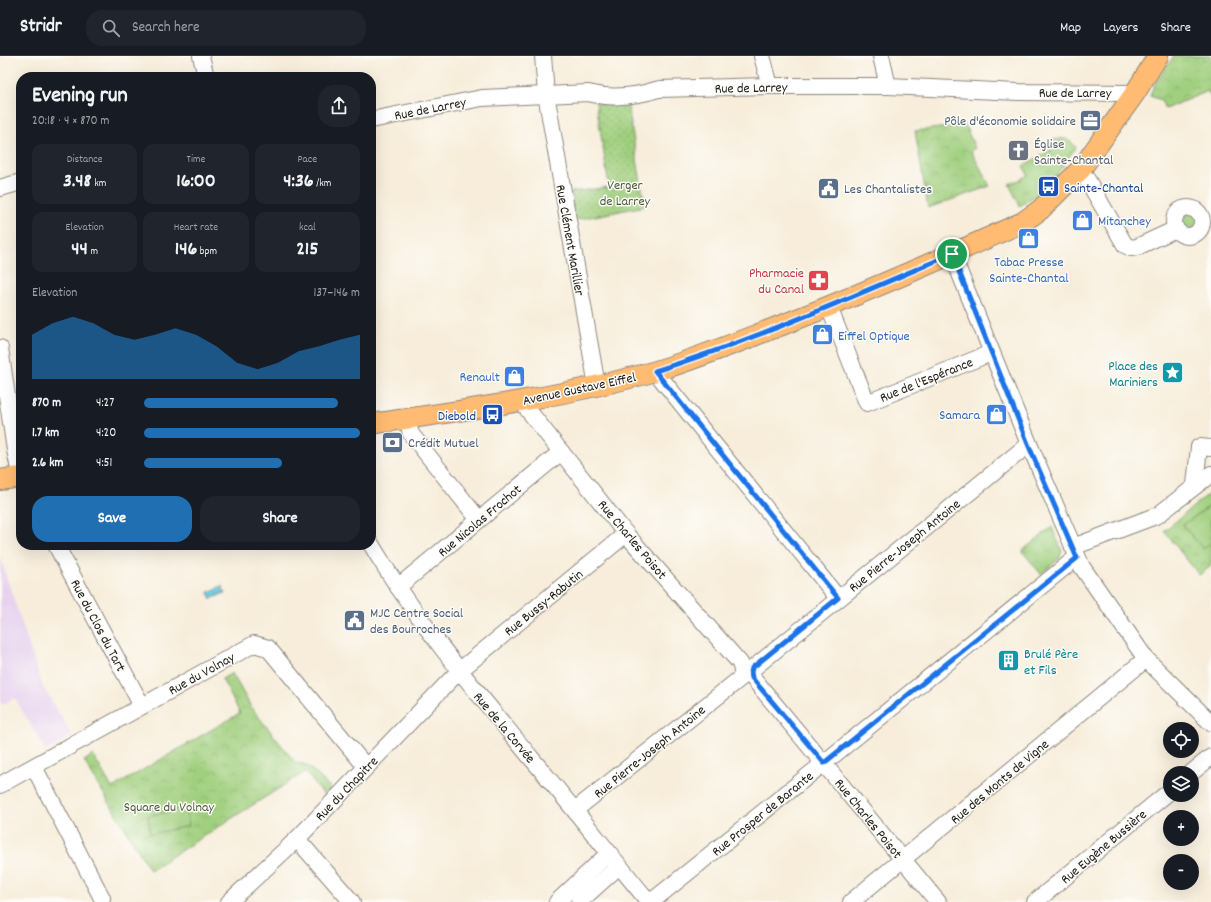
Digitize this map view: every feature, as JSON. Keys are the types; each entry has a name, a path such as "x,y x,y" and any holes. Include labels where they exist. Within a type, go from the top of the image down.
{"main road":[{"name":"Avenue Gustave Eiffel","path":"376,423 597,386 655,371 708,354 828,307 1023,222 1040,210 1081,168 1135,93 1158,56"},
{"path":"0,480 16,478"}],"street":[{"path":"201,56 205,72"},
{"path":"544,56 555,79 566,93"},
{"name":"Rue Clément Marillier","path":"544,56 546,94 597,386"},
{"path":"762,56 770,86"},
{"path":"881,56 888,86"},
{"name":"Rue de Larrey","path":"376,119 482,98 566,93 588,93 601,96 644,94 659,89 770,86 888,86 1018,92 1135,93"},
{"path":"1081,168 1125,245 1131,248 1137,247 1176,229"},
{"path":"0,188 16,183"},
{"path":"952,254 1028,444 1082,567 1146,659 1211,723"},
{"name":"Rue de l'Espérance","path":"828,307 867,403 991,353"},
{"path":"0,348 16,447"},
{"path":"655,371 838,598"},
{"name":"Rue Charles Poisot","path":"521,400 626,534 740,663 742,670 748,678 824,763 938,902"},
{"path":"407,419 411,434 479,520"},
{"name":"Rue Pierre-Joseph Antoine","path":"574,810 748,678 751,674 752,668 1028,444"},
{"path":"1195,485 1199,447 1211,448"},
{"name":"Rue Nicolas Frochot","path":"398,587 561,452"},
{"name":"Rue Prosper de Barante","path":"650,902 824,763 1075,552 1158,515 1211,474"},
{"name":"Rue Bussy-Rabutin","path":"459,671 626,534"},
{"name":"Rue du Clos du Tart","path":"59,550 142,706"},
{"name":"Rue de la Corvée","path":"375,550 398,587 459,671 650,902"},
{"name":"Rue du Volnay","path":"0,786 254,644 268,648 366,768"},
{"name":"Rue des Monts de Vigne","path":"851,902 1146,659"},
{"name":"Rue du Chapitre","path":"229,902 297,839 459,671"},
{"path":"1199,767 1211,757"},
{"path":"34,766 102,898"},
{"name":"Rue Eugène Bussière","path":"1035,902 1163,797"},
{"path":"297,839 352,902"},
{"path":"558,902 610,853"},
{"path":"579,902 619,866"}],"shaded area":[{"path":"0,557 42,685 72,735 46,751 15,698 1,705"}],"green space":[{"path":"1174,56 1211,56 1211,98 1208,91 1165,109 1161,100 1150,96 1154,85"},
{"name":"Verger de Larrey","path":"627,101 645,206 575,220 571,192 609,187 596,103"},
{"path":"965,125 975,148 971,151 990,186 928,208 915,131"},
{"path":"1066,138 1076,147 1054,178 1043,190 1020,206 1009,184 1021,180 1020,179 1028,175 1023,166 1051,150 1047,142"},
{"path":"1189,213 1195,216 1198,222 1195,228 1189,231 1183,228 1180,222 1183,216"},
{"path":"1211,492 1211,566 1199,575 1164,531"},
{"path":"1211,505 1211,543 1203,549 1183,525"},
{"path":"1052,527 1062,551 1059,559 1041,574 1022,551"},
{"name":"Square du Volnay","path":"232,673 251,707 294,761 308,766 331,788 324,795 305,772 150,870 84,761 93,755 112,788 240,713 222,679"},
{"path":"185,808 189,826 150,834 148,816"}],"water":[{"path":"222,586 225,593 211,599 208,592"}],"place":[{"name":"Pôle d'économie solidaire","path":"1091,120"},
{"name":"Église Sainte-Chantal","path":"1019,151"},
{"name":"Sainte-Chantal","path":"1048,187"},
{"name":"Les Chantalistes","path":"828,188"},
{"name":"Mitanchey","path":"1082,220"},
{"name":"Tabac Presse Sainte-Chantal","path":"1029,239"},
{"name":"Pharmacie du Canal","path":"819,280"},
{"name":"Eiffel Optique","path":"823,335"},
{"name":"Place des Mariniers","path":"1173,373"},
{"name":"Renault","path":"515,376"},
{"name":"Samara","path":"996,414"},
{"name":"Diebold","path":"492,415"},
{"name":"Crédit Mutuel","path":"393,442"},
{"name":"MJC Centre Social des Bourroches","path":"354,620"},
{"name":"Brulé Père et Fils","path":"1008,661"}],"route":[{"path":"952,254 1028,444 1077,558 824,763 752,678 751,670 838,598 655,371 708,354 828,307 952,254"}]}
